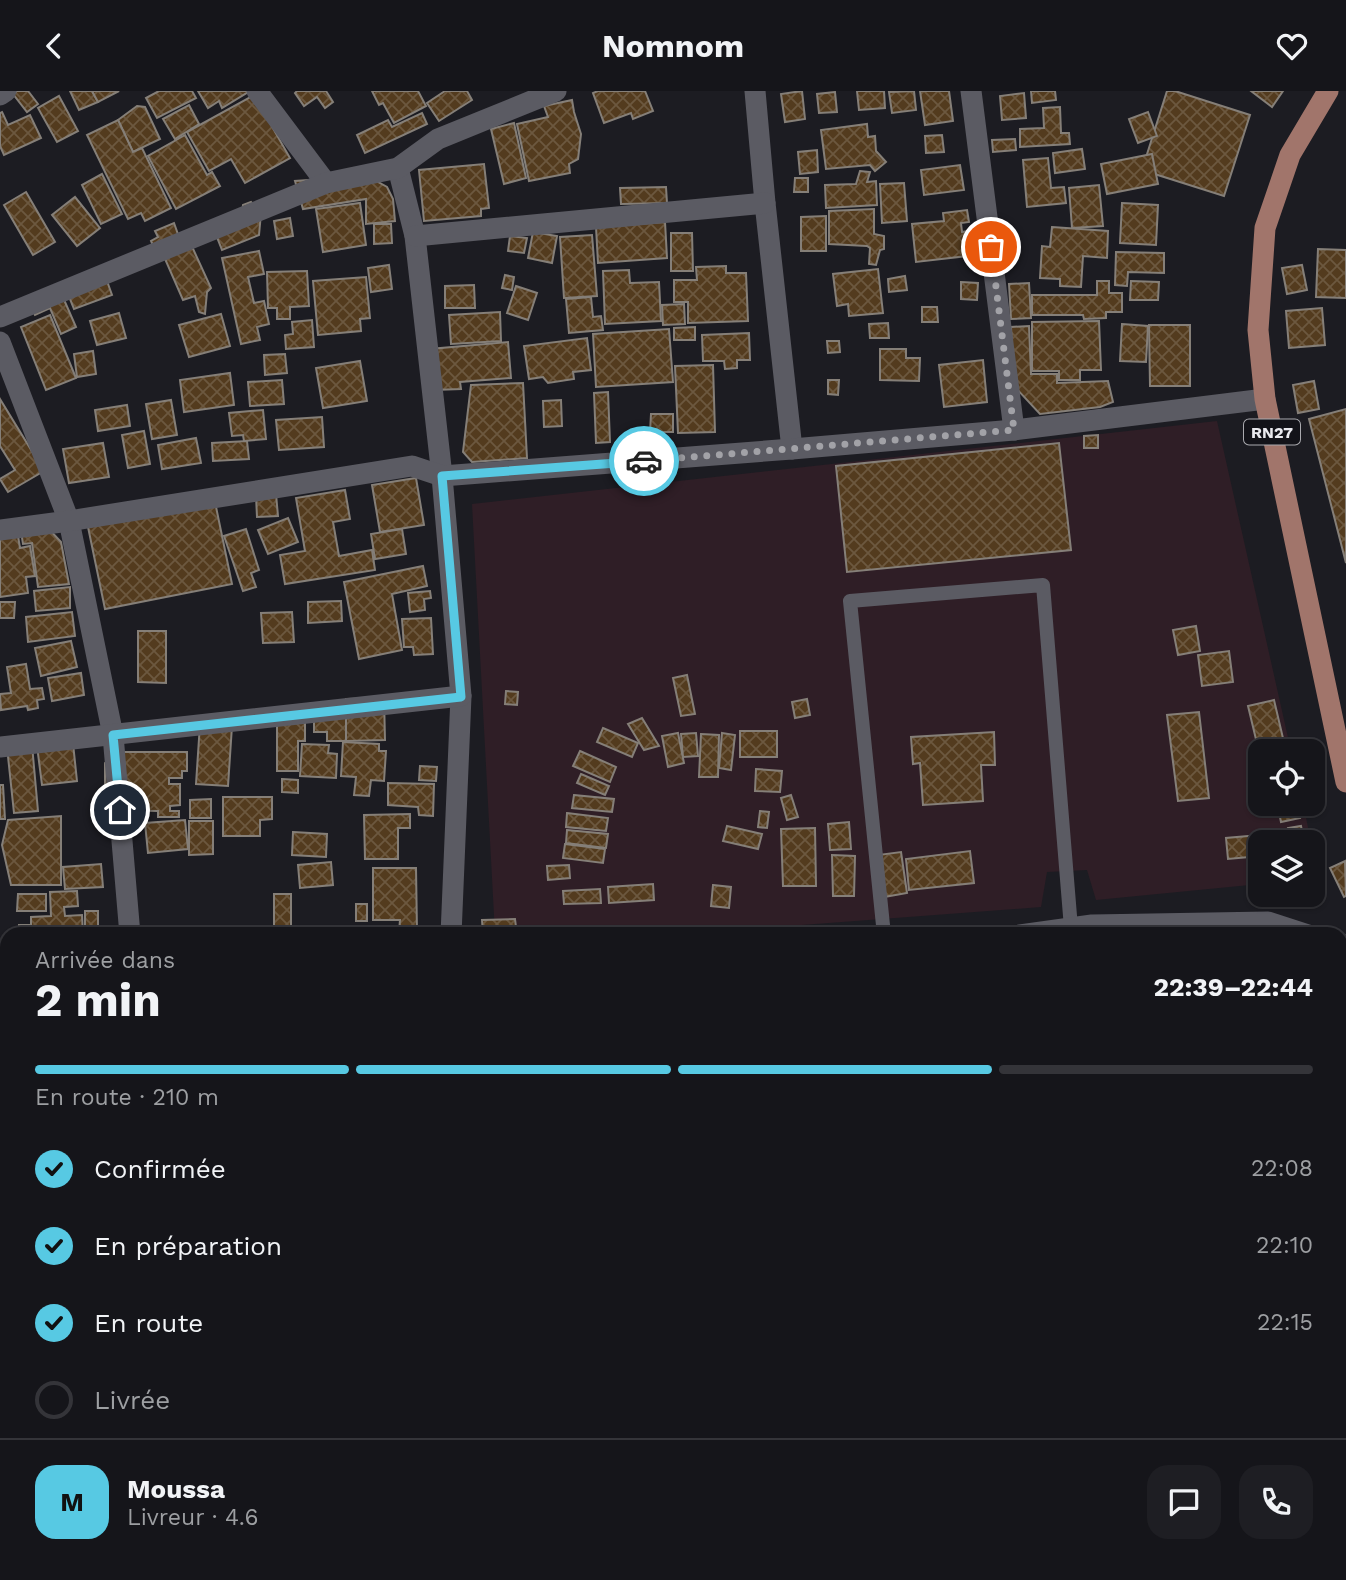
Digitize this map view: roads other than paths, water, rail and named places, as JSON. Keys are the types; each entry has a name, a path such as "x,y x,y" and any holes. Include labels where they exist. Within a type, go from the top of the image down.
{"main road":[{"name":"RN27","path":"1328,91 1290,155 1265,228 1258,330 1265,399 1346,782"}],"street":[{"path":"0,95 6,91"},
{"path":"257,91 326,183"},
{"path":"0,317 326,183 398,168 438,139 556,91"},
{"path":"755,91 792,449"},
{"path":"971,91 1014,430"},
{"path":"398,168 415,236 442,476 461,697 451,927"},
{"path":"415,236 765,203"},
{"path":"0,342 69,520 113,735 129,927"},
{"path":"0,530 412,466 442,476 792,449 1014,430 1265,399"},
{"path":"0,747 461,697"},
{"path":"1159,927 1268,922 1283,927"}],"lane":[{"path":"883,927 850,601 1043,585 1071,927"}]}
